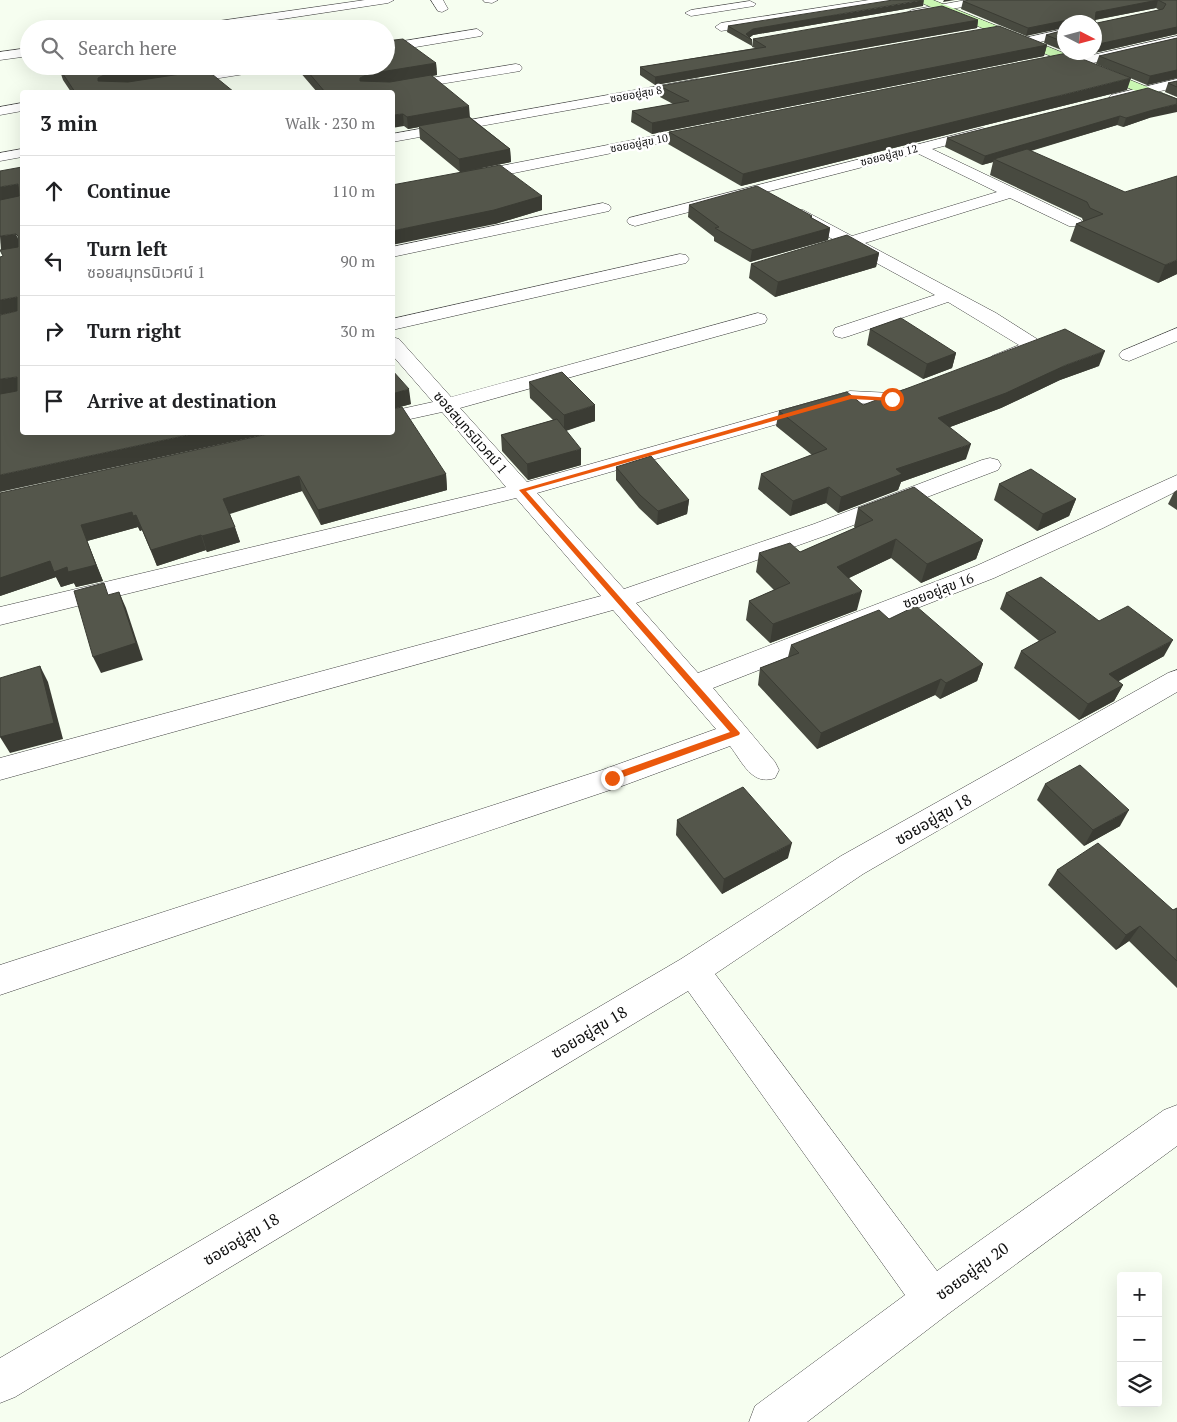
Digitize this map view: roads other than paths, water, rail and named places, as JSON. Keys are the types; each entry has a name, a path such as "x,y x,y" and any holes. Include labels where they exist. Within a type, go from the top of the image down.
{"street":[{"path":"252,20 388,0"},
{"path":"722,27 890,0"},
{"path":"923,0 1057,56"},
{"path":"905,15 985,0"},
{"path":"691,13 759,3"},
{"path":"968,35 997,30"},
{"path":"395,47 478,33"},
{"path":"1024,42 1057,35"},
{"path":"1102,54 1177,40"},
{"path":"0,56 20,53"},
{"path":"1043,62 1068,60 1177,104"},
{"path":"382,90 516,68"},
{"path":"140,90 169,88 229,75"},
{"name":"ซอยอยู่สุข 8","path":"395,137 714,80"},
{"path":"1098,103 1177,83"},
{"path":"0,111 20,107"},
{"name":"ซอยอยู่สุข 10","path":"461,179 716,128"},
{"name":"ซอยอยู่สุข 12","path":"635,221 994,129"},
{"path":"918,148 1075,222"},
{"path":"0,157 20,153"},
{"path":"754,189 949,296 1030,343 1030,347 1020,352 980,367"},
{"path":"823,250 1010,193"},
{"path":"395,251 603,208"},
{"path":"395,324 680,259"},
{"path":"842,332 949,296"},
{"path":"395,416 447,405 758,319"},
{"path":"1128,355 1177,334"},
{"name":"ซอยสมุทรนิเวศน์ 1","path":"395,346 736,733 765,770"},
{"path":"0,616 522,490 850,397 892,399 929,387"},
{"path":"0,769 619,600 822,529 990,465"},
{"name":"ซอยอยู่สุข 16","path":"694,685 985,572 1095,523 1177,482"},
{"name":"ซอยอยู่สุข 18","path":"0,1382 693,970 852,865 1177,680"},
{"path":"0,980 612,778 736,733"},
{"path":"693,970 933,1299"},
{"name":"ซอยอยู่สุข 20","path":"771,1422 933,1299 1177,1124"}]}
